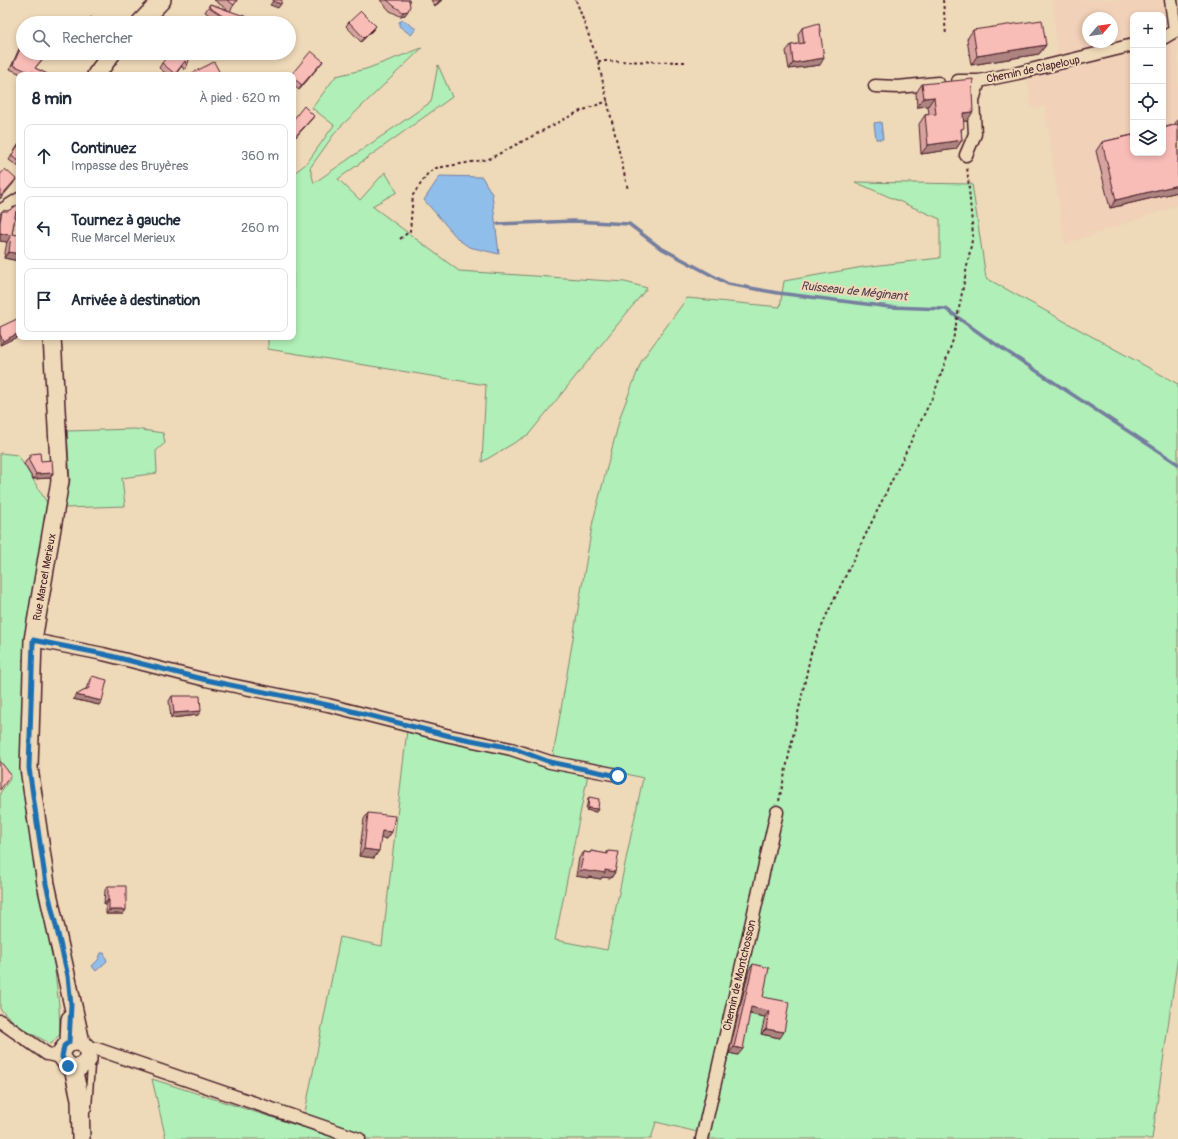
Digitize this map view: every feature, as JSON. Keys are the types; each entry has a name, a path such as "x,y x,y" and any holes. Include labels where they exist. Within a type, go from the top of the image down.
{"main road":[{"path":"147,16 162,0"},
{"path":"98,72 107,60"},
{"name":"Rue Marcel Merieux","path":"52,340 60,481 33,640 29,768 46,884 68,976 78,1055 81,1139"}],"street":[{"path":"1166,37 1177,33 1171,0"},
{"name":"Chemin de Clapeloup","path":"875,86 898,87 966,80 980,81 1051,66 1130,46"},
{"path":"966,155 975,134 973,100 980,81"},
{"path":"0,211 16,201"},
{"path":"33,640 103,654 206,680 328,705 450,736 512,748 550,762 618,776"},
{"name":"Chemin de Montchosson","path":"702,1139 777,812"},
{"path":"0,1021 47,1054 78,1055 97,1049 136,1064 359,1139"}],"lane":[{"path":"78,1055 91,1065 88,1108 80,1121"}],"path":[{"path":"576,0 598,61 628,190"},
{"path":"943,0 946,35"},
{"path":"598,61 686,62"},
{"path":"400,238 410,231 413,195 428,173 436,168 489,159 578,112 608,101"},
{"path":"777,812 811,653 827,614 934,394 953,340 973,235 966,155"}],"shaded area":[{"path":"1053,0 1178,0 1178,205 1065,244 1045,106 1032,108 1026,68 1049,62 1057,52"}],"green space":[{"path":"422,48 337,130 310,168 314,183 431,102 438,65 452,97 338,179 360,200 385,172 397,192 372,206 459,271 625,282 647,288 529,434 482,462 486,385 268,349 268,340 296,340 296,172 307,163 334,125 312,108 336,76 366,69"},
{"path":"855,182 972,184 986,278 1178,384 1178,956 1152,1139 710,1139 710,1135 656,1122 651,1139 166,1139 152,1079 302,1127 340,937 382,946 407,730 588,774 555,940 607,950 643,778 553,756 593,521 621,414 642,360 687,298 780,307 784,281 863,267 940,258 940,219"},
{"path":"135,429 163,433 165,443 156,451 157,473 122,478 125,506 63,508 70,481 67,431"},
{"path":"0,453 18,455 49,506 23,704 27,819 52,945 59,1006 60,1034 51,1044 21,1028 0,1009 0,793 10,779 0,765"}],"water":[{"path":"403,20 416,29 411,35 399,26 399,22"},
{"path":"881,122 883,139 876,139 874,123"},
{"path":"440,176 482,177 492,194 499,254 469,247 459,240 424,200"},
{"path":"101,953 104,953 107,961 96,971 92,966 98,960"}],"building":[{"path":"227,0 237,0 234,5"},
{"path":"273,0 282,0 281,4"},
{"path":"387,0 409,0 410,6 408,11 403,12"},
{"path":"210,4 244,16 222,16 209,7"},
{"path":"361,11 376,26 364,38 349,22"},
{"path":"1042,20 1046,45 977,56 973,30"},
{"path":"819,23 824,58 793,63 791,45 804,43 802,28"},
{"path":"311,51 323,61 302,85 296,80 296,72 294,72"},
{"path":"16,58 16,60 41,60 35,68 43,72 29,72 13,65"},
{"path":"164,60 189,60 187,66 185,61 177,72 173,72 162,63"},
{"path":"214,62 219,72 194,72"},
{"path":"973,79 973,112 963,113 964,128 961,129 962,140 928,145 925,115 936,114 934,97 924,98 922,84"},
{"path":"304,106 314,116 296,136 296,116"},
{"path":"1178,124 1178,185 1116,200 1102,142 1130,136 1130,156 1166,156 1166,127"},
{"path":"16,148 16,159 11,156"},
{"path":"5,169 16,179 1,196 0,175"},
{"path":"16,206 12,234 16,235 16,253 9,252 11,235 0,233 2,211 8,211"},
{"path":"16,319 16,334 3,341 0,334 0,327"},
{"path":"40,453 41,461 52,460 53,473 36,474 28,459 31,458 31,454"},
{"path":"92,676 107,680 102,701 76,695 89,688"},
{"path":"172,696 200,696 201,711 174,713"},
{"path":"0,761 11,775 0,790"},
{"path":"589,797 599,799 598,809 588,808"},
{"path":"368,813 395,816 392,832 382,831 379,851 364,849"},
{"path":"591,851 608,854 608,851 619,852 615,872 605,870 605,873 580,870 584,852 590,853"},
{"path":"108,886 126,886 126,910 109,910"},
{"path":"753,964 769,968 763,997 789,1002 784,1032 766,1029 769,1011 751,1007 743,1049 734,1047"}],"waterway":[{"name":"Ruisseau de Méginant","path":"498,224 574,221 629,224 659,247 728,284 778,293 890,307 946,309 985,337 1178,464"}],"route":[{"path":"68,1066 62,1057 62,1051 64,1046 69,1042 71,1017 68,976 46,884 29,768 33,640 103,654 206,680 328,705 450,736 512,748 550,762 618,776"}]}
